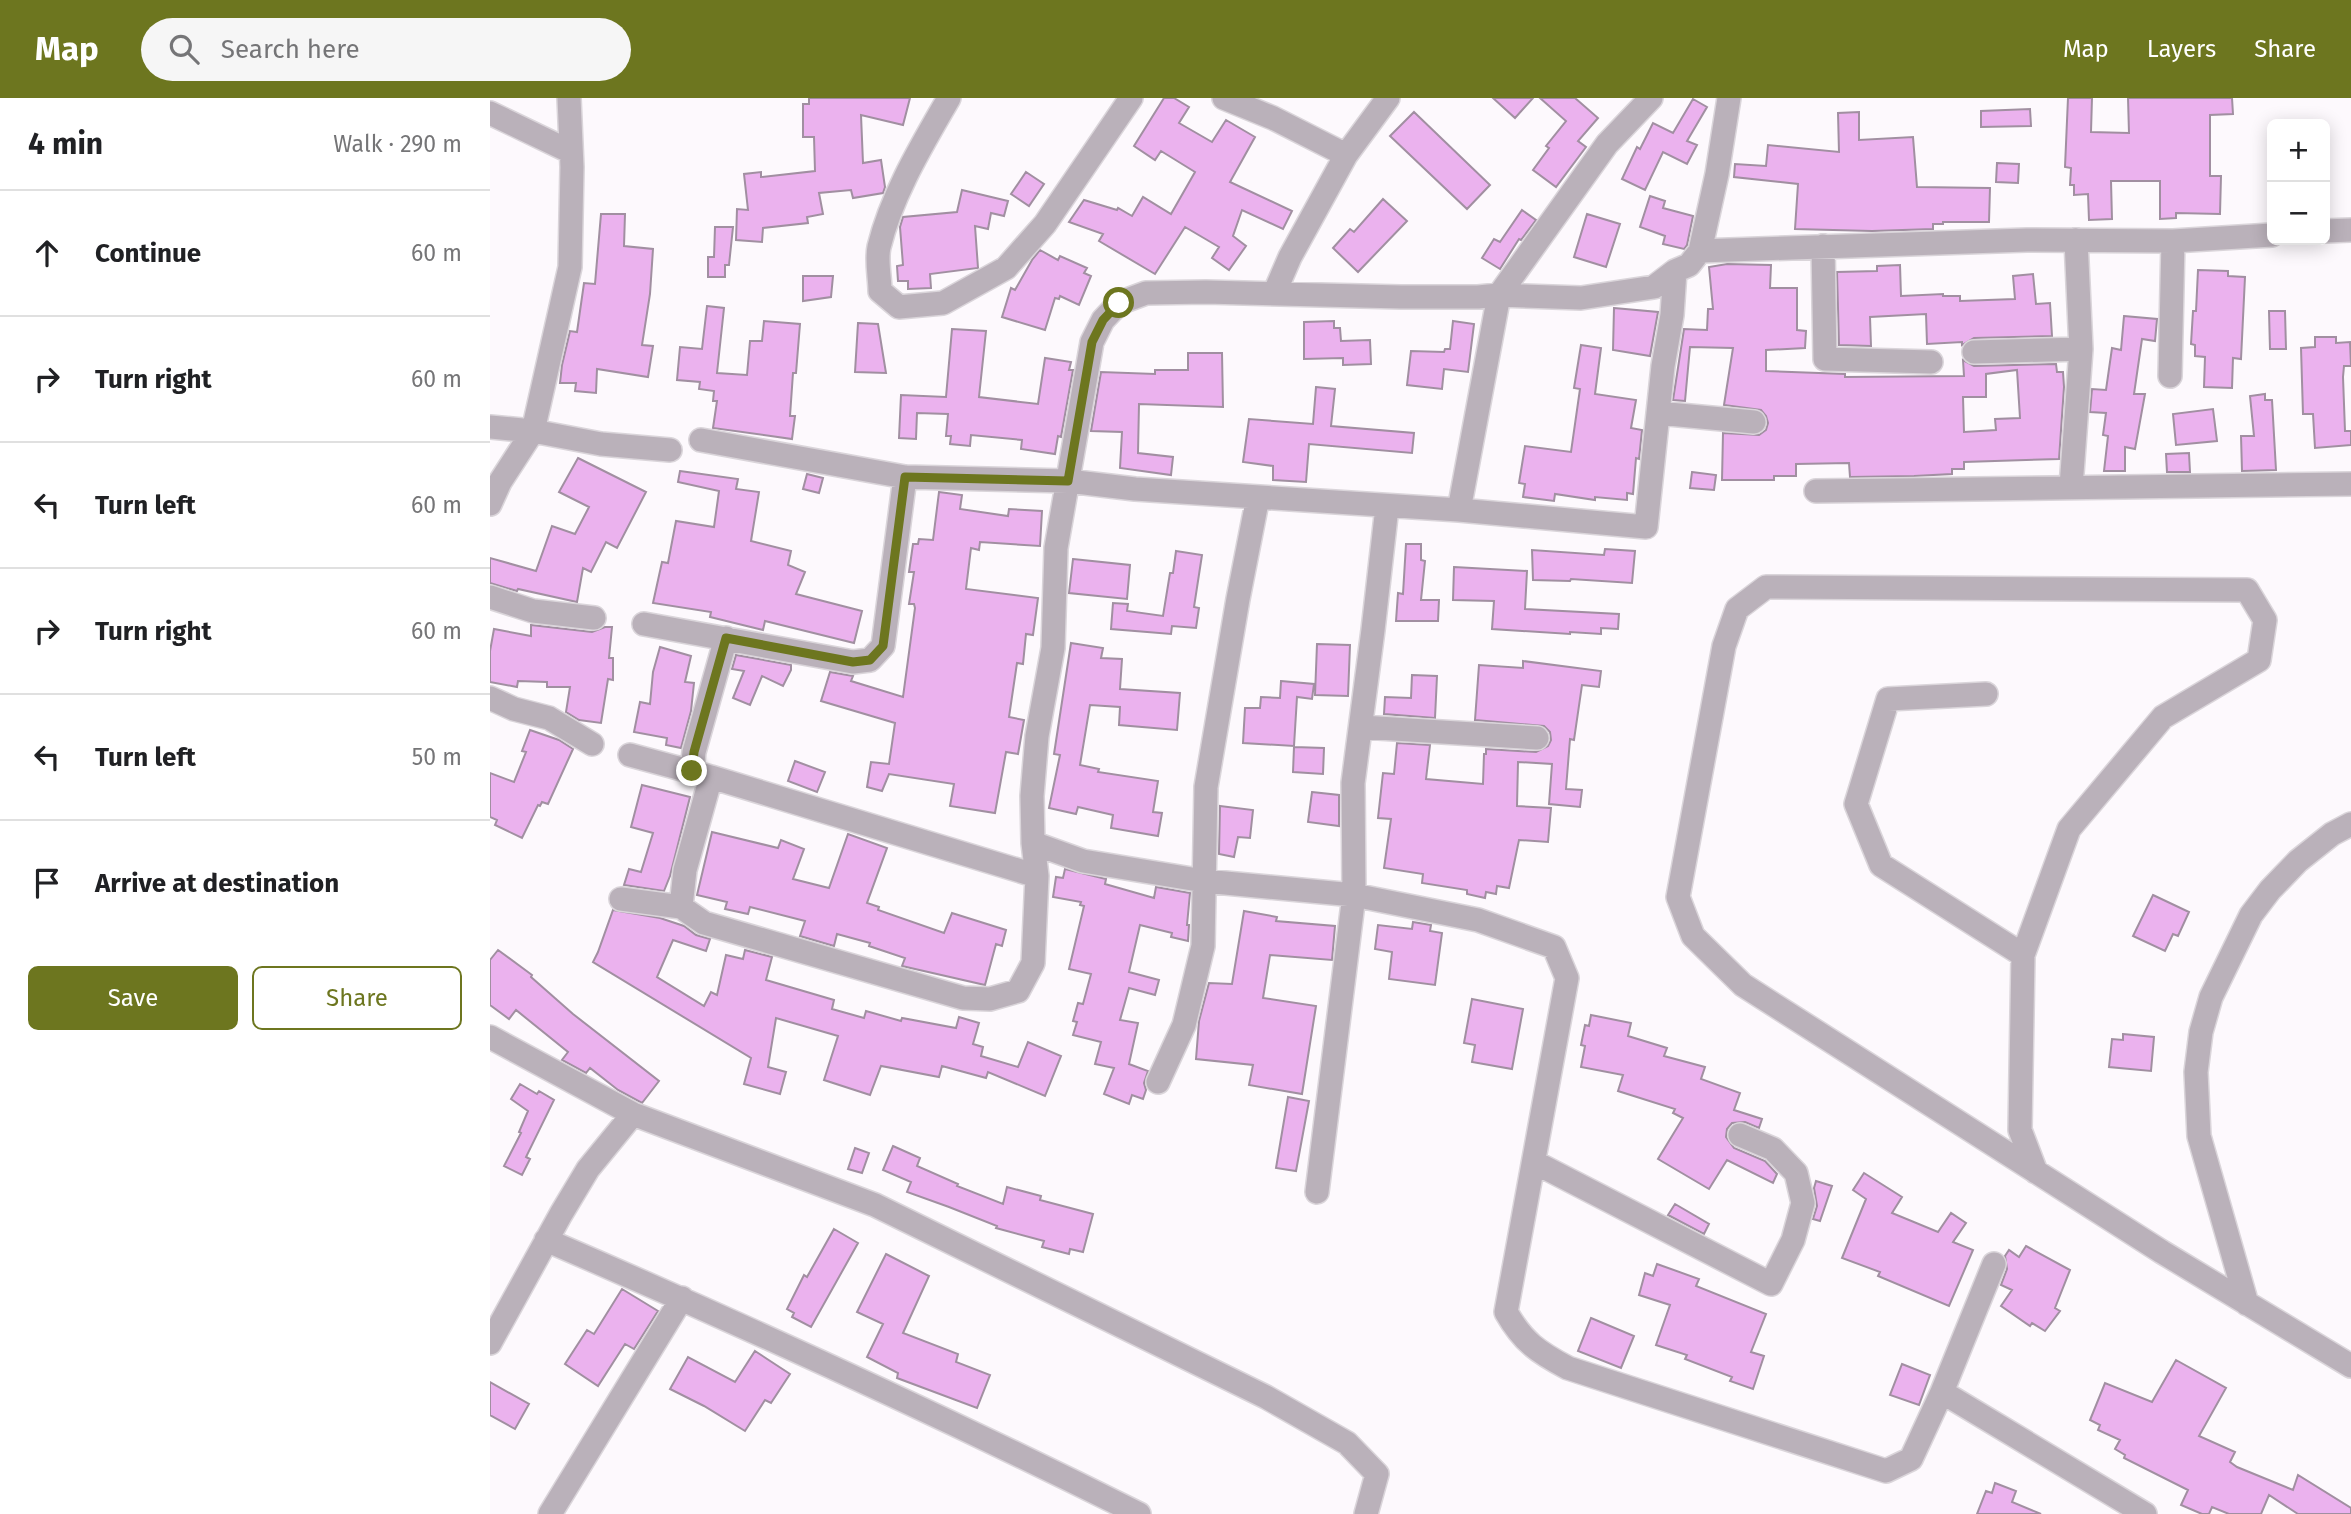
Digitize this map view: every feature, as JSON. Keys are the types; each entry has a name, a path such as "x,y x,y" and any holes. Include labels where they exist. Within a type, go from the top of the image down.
{"street":[{"path":"490,504 500,482 533,432 570,267 569,98"},
{"path":"949,98 912,162 878,250 880,291 899,307 943,303 1006,268 1045,224 1131,98"},
{"path":"1224,98 1273,118 1346,155"},
{"path":"1275,295 1290,257 1346,155 1388,98"},
{"path":"1459,510 1499,295 1607,144 1651,98"},
{"path":"621,899 681,907 704,923 964,998 990,999 1018,991 1033,963 1037,876 1032,796 1037,736 1053,648 1056,548 1092,342 1103,320 1119,303 1146,293 1581,298 1654,287 1675,271 1689,265 1700,251 1717,174 1729,98"},
{"path":"490,113 571,152"},
{"path":"2330,231 2351,230"},
{"path":"1700,251 2076,240 2173,241 2267,234"},
{"path":"2071,487 2081,349 2076,240"},
{"path":"2170,376 2173,241"},
{"path":"1822,246 1825,359 1931,362"},
{"path":"701,440 905,477 1068,481 1135,489 1459,510 1646,527 1675,271"},
{"path":"1974,352 2081,349"},
{"path":"1658,413 1754,422"},
{"path":"490,427 601,444 670,450"},
{"path":"645,624 853,662 870,660 883,646 905,477"},
{"path":"1816,491 2351,484"},
{"path":"1158,1082 1184,1025 1203,946 1206,787 1258,497"},
{"path":"1317,1192 1354,895 1353,783 1387,507"},
{"path":"2036,1172 2020,1130 2023,955 2068,829 2163,717 2259,660 2265,620 2246,590 1766,587 1737,609 1724,646 1678,897 1693,936 1743,985 2036,1172 2351,1366"},
{"path":"490,597 533,611 594,618"},
{"path":"681,907 702,774 694,752 726,638"},
{"path":"1986,694 1888,699 1856,804 1881,865 2023,955"},
{"path":"490,698 514,709 549,718 593,744"},
{"path":"1362,727 1537,738"},
{"path":"630,755 702,774 1037,876"},
{"path":"2247,1304 2199,1136 2196,1072 2201,1032 2211,997 2251,915 2298,861 2332,834 2351,824"},
{"path":"1033,843 1083,861 1204,881 1354,895 1478,920 1554,947 1567,978 1506,1312 1519,1335 1540,1354 1568,1368 1886,1471 1911,1459 1942,1392 1994,1264"},
{"path":"490,1037 633,1114 875,1205 1266,1397 1347,1443 1377,1474 1366,1514"},
{"path":"490,1343 588,1170 633,1114"},
{"path":"1534,1162 1771,1283 1793,1240 1803,1203 1796,1173 1773,1149 1740,1135"},
{"path":"546,1240 682,1298 934,1414 1139,1514"},
{"path":"550,1514 682,1298"},
{"path":"1942,1392 2145,1514"}],"building":[{"path":"809,98 910,98 903,125 861,115 863,163 881,160 885,187 883,193 853,198 851,190 819,193 823,214 807,217 808,223 763,228 762,242 736,240 737,209 748,210 744,174 761,172 761,177 815,171 814,137 803,137 803,104 809,104"},
{"path":"1164,98 1174,98 1189,107 1179,123 1212,142 1226,120 1255,137 1230,182 1292,211 1283,229 1242,210 1233,236 1246,246 1229,270 1212,258 1219,247 1185,227 1155,274 1099,241 1103,234 1069,222 1084,200 1117,210 1118,208 1132,216 1143,197 1171,214 1195,172 1161,151 1155,160 1134,146"},
{"path":"1493,98 1533,98 1515,118"},
{"path":"1540,98 1575,98 1598,118 1578,141 1586,147 1556,187 1533,170 1549,148 1546,146 1566,121"},
{"path":"2068,98 2092,98 2091,132 2129,133 2128,98 2232,98 2233,114 2210,115 2210,176 2221,176 2220,214 2176,213 2176,218 2160,219 2160,181 2111,181 2112,219 2089,220 2088,194 2074,195 2074,185 2070,185 2071,168 2065,167"},
{"path":"1693,99 1707,107 1687,141 1697,145 1687,164 1663,152 1645,190 1622,179 1637,147 1640,149 1653,123 1673,133"},
{"path":"2030,109 2031,126 1981,127 1981,111"},
{"path":"1414,112 1490,185 1467,209 1390,136"},
{"path":"1859,112 1859,140 1913,137 1917,187 1990,188 1989,222 1943,222 1933,224 1933,229 1795,229 1798,184 1734,177 1735,164 1766,166 1768,145 1839,152 1838,113"},
{"path":"1997,163 2019,164 2018,183 1996,182"},
{"path":"1026,172 1044,184 1029,206 1011,194"},
{"path":"962,190 1008,201 1004,216 991,213 988,229 975,226 978,268 930,274 931,288 908,289 908,281 898,281 897,266 903,265 900,227 903,217 957,212"},
{"path":"1650,196 1665,201 1663,208 1693,216 1684,249 1663,244 1665,236 1640,227"},
{"path":"1383,199 1407,221 1358,272 1333,248 1350,229 1354,232"},
{"path":"1522,210 1536,220 1521,240 1519,239 1500,269 1482,258 1494,239 1500,242"},
{"path":"601,214 625,214 624,246 653,249 650,294 642,345 653,346 648,377 597,369 596,393 575,391 576,383 560,383 570,331 577,332 584,283 595,284"},
{"path":"1587,214 1620,224 1606,267 1574,257"},
{"path":"715,227 733,227 725,277 708,277 708,257 714,257"},
{"path":"1040,250 1058,260 1060,256 1087,268 1084,273 1091,276 1079,305 1060,296 1059,299 1055,298 1045,330 1002,317 1011,288 1015,290"},
{"path":"1727,264 1771,265 1770,288 1797,288 1797,330 1806,331 1805,348 1766,350 1766,371 1845,374 1845,377 1964,376 1963,360 1974,366 2056,364 2057,372 2063,372 2064,387 2059,459 1964,462 1964,469 1952,469 1952,474 1914,476 1850,477 1849,463 1796,464 1796,476 1774,476 1774,480 1722,480 1723,433 1759,435 1766,430 1768,423 1761,410 1724,405 1733,348 1690,347 1685,401 1673,400 1684,329 1707,330 1708,309 1713,309 1709,267","holes":["2017,370 2020,418 1995,419 1996,430 1964,432 1963,397 1986,397 1986,374"]},
{"path":"1900,265 1901,296 1943,294 1960,296 1960,301 2015,299 2013,276 2033,274 2036,304 2050,303 2052,336 1974,338 1962,345 1962,342 1927,344 1926,314 1870,317 1871,346 1839,345 1837,272 1877,271 1877,266"},
{"path":"2198,270 2228,271 2228,276 2245,277 2241,359 2233,358 2232,388 2204,387 2205,357 2195,356 2195,345 2191,344"},
{"path":"803,276 833,276 831,297 803,301"},
{"path":"707,306 724,308 717,373 747,375 750,341 762,341 764,321 800,324 790,416 795,416 792,439 713,428 717,401 713,401 714,391 699,389 700,382 677,380 680,347 702,349"},
{"path":"1614,308 1658,312 1650,356 1613,350"},
{"path":"2269,311 2285,311 2286,349 2270,349"},
{"path":"2124,316 2157,319 2155,341 2142,339 2134,394 2145,394 2135,449 2125,447 2125,471 2104,471 2108,436 2103,435 2106,413 2090,412 2092,389 2106,390 2112,348 2121,350"},
{"path":"1334,321 1334,328 1340,328 1341,341 1370,340 1371,364 1343,365 1343,358 1304,359 1304,322"},
{"path":"1453,321 1474,324 1468,372 1444,369 1442,389 1407,385 1411,351 1444,352 1445,349 1450,349"},
{"path":"858,323 878,324 886,373 855,372"},
{"path":"952,329 986,331 979,397 1038,404 1045,358 1071,362 1069,370 1073,370 1061,437 1058,436 1055,454 1021,449 1022,440 971,435 970,446 950,444 951,436 946,436 948,414 917,413 916,439 899,438 901,395 946,397"},
{"path":"2315,337 2336,337 2336,343 2350,342 2351,366 2344,366 2343,377 2345,431 2351,431 2351,445 2315,448 2313,414 2303,414 2301,348 2315,347"},
{"path":"1581,345 1601,348 1595,394 1636,400 1631,428 1642,430 1633,494 1627,493 1627,500 1595,497 1595,500 1555,494 1554,501 1523,497 1525,484 1519,483 1525,446 1571,452 1580,389 1574,388"},
{"path":"1188,353 1222,353 1223,407 1139,404 1138,453 1173,457 1171,475 1120,468 1122,432 1091,431 1101,372 1155,374 1155,370 1188,370"},
{"path":"1316,387 1335,389 1331,426 1414,433 1412,453 1309,444 1306,482 1273,480 1273,466 1243,462 1249,419 1313,424"},
{"path":"2265,394 2265,400 2272,400 2276,470 2242,471 2241,436 2254,436 2250,396"},
{"path":"2213,409 2217,441 2176,445 2173,414"},
{"path":"2189,453 2190,472 2167,472 2166,454"},
{"path":"578,458 646,492 617,548 606,542 591,572 583,568 577,602 490,583 490,558 536,571 552,526 575,534 589,507 559,492"},
{"path":"680,471 738,479 736,489 759,492 751,541 791,551 788,565 805,572 796,594 862,611 854,643 765,621 763,630 710,617 711,612 653,603 662,562 668,563 676,521 714,527 719,491 678,482"},
{"path":"1692,472 1716,475 1714,490 1690,488"},
{"path":"807,474 823,478 819,493 803,489"},
{"path":"939,492 962,495 960,509 1008,516 1009,509 1042,511 1040,546 980,542 979,550 971,548 966,589 1038,598 1033,635 1026,634 1023,664 1017,663 1009,717 1024,720 1018,754 1006,752 995,813 950,806 954,784 889,774 882,791 867,787 871,762 889,764 895,723 821,701 830,672 853,676 851,681 903,697 915,608 914,604 909,604 914,572 909,572 913,544 918,544 919,539 933,540"},
{"path":"1406,544 1421,544 1421,560 1425,561 1421,600 1439,600 1438,621 1396,621 1398,593 1403,594"},
{"path":"1605,549 1635,551 1632,583 1571,579 1533,580 1532,550 1604,555"},
{"path":"1176,551 1202,555 1194,607 1199,608 1196,628 1172,626 1171,634 1111,629 1113,603 1128,604 1127,611 1163,616"},
{"path":"1073,559 1130,565 1127,599 1069,593"},
{"path":"1454,567 1527,571 1525,609 1619,614 1618,629 1601,628 1601,634 1570,634 1492,629 1494,601 1453,600"},
{"path":"531,625 592,632 612,627 609,658 613,658 613,680 608,679 601,723 579,720 566,712 570,687 547,687 547,682 518,681 517,687 490,682 490,651 494,629 531,636"},
{"path":"1071,643 1103,648 1101,658 1122,659 1120,689 1180,693 1177,730 1119,725 1120,707 1090,705 1080,765 1099,769 1098,772 1158,781 1153,812 1162,813 1158,836 1111,828 1113,815 1078,807 1076,814 1049,808 1060,755 1054,754"},
{"path":"1317,644 1350,645 1348,696 1315,695"},
{"path":"660,647 691,656 685,682 694,683 691,711 681,748 666,745 667,738 634,732 640,702 650,704 653,672"},
{"path":"736,655 791,665 791,670 783,686 762,676 750,705 733,698 744,671 732,669"},
{"path":"1523,661 1601,671 1599,687 1582,685 1574,740 1570,739 1566,789 1582,790 1580,807 1549,804 1552,764 1518,762 1517,806 1551,808 1548,842 1519,840 1509,888 1497,886 1496,894 1486,892 1485,898 1467,894 1467,890 1422,883 1423,874 1384,868 1391,819 1378,818 1383,773 1394,774 1397,743 1430,745 1426,779 1483,784 1486,749 1536,752 1548,746 1551,740 1550,732 1544,726 1475,720 1479,665 1523,668"},
{"path":"1412,675 1437,676 1435,718 1384,714 1385,697 1411,698"},
{"path":"1281,681 1314,684 1312,699 1297,697 1294,746 1243,743 1245,708 1260,708 1261,697 1280,698"},
{"path":"530,730 559,740 573,749 548,804 542,802 538,805 522,838 495,825 497,820 490,817 490,773 514,782 526,752 522,751"},
{"path":"1294,747 1324,748 1323,774 1293,772"},
{"path":"795,761 825,772 817,792 788,781"},
{"path":"642,785 690,797 664,891 624,885 629,869 641,872 653,833 631,827"},
{"path":"1312,792 1339,795 1339,826 1308,822"},
{"path":"1220,806 1253,810 1250,838 1238,837 1234,857 1219,854"},
{"path":"712,832 778,848 781,840 804,849 793,879 829,888 848,834 887,848 867,903 879,907 878,910 944,933 952,913 1006,930 1002,946 996,944 985,985 902,966 905,958 869,946 870,943 837,934 834,946 800,936 805,921 750,907 748,914 725,909 727,902 697,895"},
{"path":"1065,869 1106,879 1105,884 1154,898 1156,887 1190,893 1188,941 1171,937 1172,933 1140,925 1129,972 1159,980 1155,995 1129,988 1120,1020 1138,1023 1129,1064 1148,1071 1143,1099 1132,1095 1129,1104 1104,1094 1114,1068 1095,1064 1101,1042 1073,1035 1077,1022 1073,1021 1078,1003 1083,1004 1091,974 1069,969 1084,906 1080,905 1081,902 1053,897 1056,877 1063,878"},
{"path":"2153,895 2189,912 2178,936 2173,934 2165,951 2133,936"},
{"path":"613,910 660,918 710,939 706,951 673,940 657,977 704,1006 711,992 717,995 726,955 743,959 745,950 772,957 766,980 834,1000 832,1009 864,1018 866,1011 901,1021 902,1018 956,1028 959,1017 979,1023 973,1044 983,1047 981,1056 1018,1067 1028,1042 1061,1056 1045,1096 988,1072 986,1078 942,1066 939,1077 881,1066 870,1095 824,1080 838,1036 776,1018 768,1067 786,1072 780,1094 744,1084 751,1058 593,962"},
{"path":"1244,911 1277,917 1276,921 1335,926 1332,960 1270,955 1263,998 1316,1006 1302,1094 1249,1085 1253,1065 1196,1059 1199,1021 1209,983 1232,984"},
{"path":"1413,922 1431,925 1430,931 1442,933 1435,985 1389,979 1392,952 1375,949 1378,925 1412,929"},
{"path":"498,950 532,975 531,977 573,1014 659,1081 642,1103 618,1090 590,1068 586,1073 562,1060 568,1052 516,1010 509,1019 490,1005 490,960"},
{"path":"1472,999 1523,1009 1512,1069 1472,1062 1475,1045 1464,1043"},
{"path":"1591,1015 1631,1023 1628,1036 1667,1048 1664,1056 1705,1067 1701,1079 1740,1093 1734,1110 1762,1119 1759,1128 1745,1122 1732,1123 1727,1129 1726,1137 1734,1148 1765,1161 1777,1174 1773,1183 1727,1160 1709,1189 1658,1159 1683,1118 1673,1113 1675,1109 1618,1091 1623,1075 1581,1067 1585,1046 1581,1045 1585,1025 1589,1026"},
{"path":"2123,1034 2154,1037 2151,1071 2109,1067 2112,1039 2123,1040"},
{"path":"520,1084 554,1100 526,1157 530,1159 522,1175 504,1166 521,1133 519,1132 528,1111 511,1099"},
{"path":"1288,1097 1309,1101 1296,1171 1276,1168"},
{"path":"893,1146 920,1158 917,1166 958,1184 957,1186 1003,1204 1007,1187 1041,1196 1040,1200 1093,1214 1083,1252 1070,1249 1069,1254 1042,1247 1044,1241 996,1228 997,1226 907,1192 911,1182 883,1170"},
{"path":"855,1148 869,1153 862,1173 848,1169"},
{"path":"1864,1173 1902,1197 1892,1213 1938,1232 1951,1213 1966,1223 1953,1242 1973,1250 1949,1306 1878,1276 1880,1272 1842,1258 1866,1199 1853,1190"},
{"path":"1816,1181 1832,1186 1820,1221 1813,1219 1817,1206 1814,1188"},
{"path":"1675,1204 1709,1224 1704,1234 1668,1215"},
{"path":"834,1229 858,1243 811,1327 792,1317 794,1313 787,1309 804,1275 807,1277"},
{"path":"2026,1246 2070,1270 2055,1308 2060,1311 2045,1331 2032,1323 2030,1326 2001,1306 2012,1290 2001,1285 2007,1269 2005,1256 2009,1250 2019,1257"},
{"path":"886,1254 929,1276 903,1333 958,1354 956,1362 990,1375 977,1408 897,1378 898,1373 867,1357 883,1324 857,1312"},
{"path":"1657,1264 1699,1279 1696,1286 1766,1314 1751,1352 1764,1356 1753,1389 1730,1381 1732,1377 1685,1359 1687,1355 1656,1345 1670,1305 1639,1295 1645,1273 1653,1276"},
{"path":"622,1289 658,1311 634,1349 625,1344 598,1386 565,1364 587,1330 594,1334"},
{"path":"1591,1318 1634,1336 1621,1368 1578,1351"},
{"path":"755,1351 790,1374 771,1403 765,1400 745,1431 670,1389 688,1357 735,1382"},
{"path":"2176,1360 2226,1388 2199,1436 2235,1452 2230,1462 2237,1467 2293,1490 2298,1475 2351,1508 2351,1514 2298,1514 2269,1495 2261,1514 2229,1514 2212,1507 2209,1514 2202,1514 2181,1505 2188,1490 2124,1458 2125,1455 2115,1449 2120,1440 2098,1430 2100,1425 2090,1420 2105,1383 2152,1402"},
{"path":"1902,1364 1930,1375 1919,1405 1890,1395"},
{"path":"490,1382 529,1404 515,1429 490,1415"},
{"path":"1995,1483 2016,1491 2012,1502 2041,1514 1977,1514 1986,1491 1992,1493"}],"route":[{"path":"692,771 694,752 726,638 853,662 870,660 883,646 905,477 1068,481 1092,342 1103,320 1119,303"}]}
